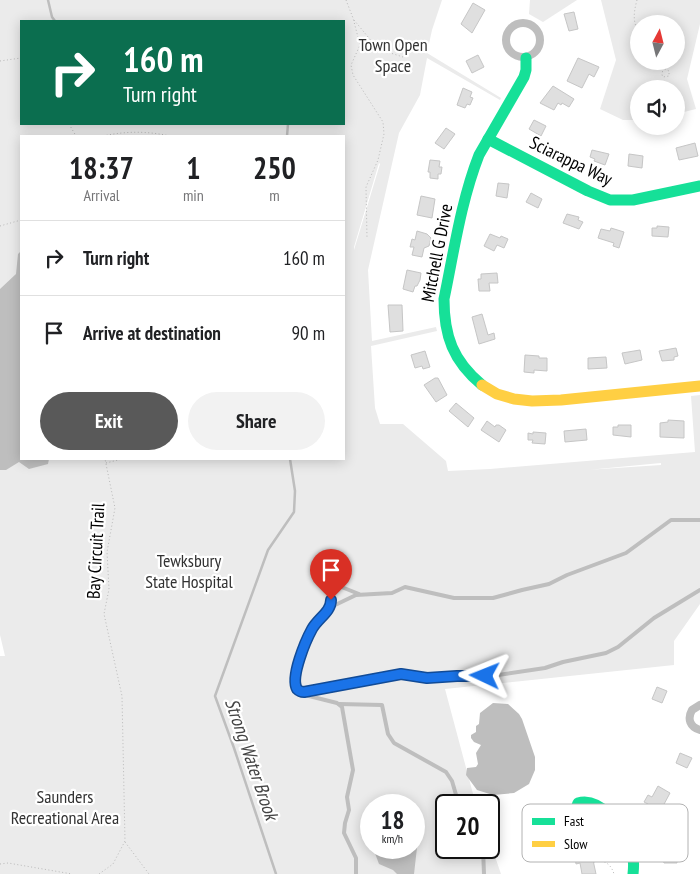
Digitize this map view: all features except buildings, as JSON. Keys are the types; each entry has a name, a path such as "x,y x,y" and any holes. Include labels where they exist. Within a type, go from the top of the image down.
{"street":[{"name":"Mitchell G Drive","path":"521,23 532,25 540,36 537,50 532,56 526,58 516,57 511,54 506,42 509,30 521,23"},
{"name":"Mitchell G Drive","path":"526,58 524,77 488,139 471,176 444,299 443,316 449,343 468,373 494,392 512,399 527,401 547,400 700,386"},
{"name":"Sciarappa Way","path":"488,139 588,191 610,200 633,200 700,186"},
{"path":"700,705 692,710 689,718 692,726 700,730"}],"lane":[{"path":"456,794 452,781 446,772 394,743 388,734 382,705 339,704 307,696 304,692 297,689 295,676 306,641 313,627 331,608 361,594 392,593 404,587 454,598 493,598 550,584 567,575 626,553 671,520 700,520"},
{"path":"331,608 332,591 337,586 361,594"},
{"path":"304,692 401,674 427,678 505,674 545,668 563,662 606,653 618,647 654,618 700,590"},
{"path":"339,704 342,707 353,770 347,797 349,810 344,822 344,833 356,858 356,874"},
{"path":"483,859 484,874"}],"path":[{"path":"346,0 360,45 351,65 353,75 383,122 384,134 378,160 366,187 367,238"},
{"path":"634,15 637,0"},
{"path":"353,18 378,49 403,57"},
{"path":"0,61 20,58"},
{"path":"108,135 121,132 149,132 165,135"},
{"path":"0,226 20,220"},
{"name":"Bay Circuit Trail","path":"100,874 114,864 125,841 122,696 104,614 109,589 107,552 114,508 105,460"},
{"path":"106,463 118,460"},
{"path":"125,841 149,874"},
{"path":"605,862 610,866 614,874"},
{"path":"0,864 8,863 72,874"}],"green space":[{"path":"0,0 442,0 427,53 501,98 500,100 427,58 420,95 399,133 368,270 372,341 436,327 437,331 371,346 375,408 380,424 403,424 446,461 448,471 695,452 691,396 700,395 700,604 674,641 674,665 445,689 473,794 435,794 435,859 496,859 501,874 0,874 0,656 5,656 0,635","holes":["379,163 380,164 354,250","661,463 661,465 589,470"]},
{"path":"530,0 577,0 543,22 529,14"},
{"path":"601,0 700,0 700,24 687,79 696,109 685,112 685,80 630,80 630,120 623,120 600,109 616,60"}],"shaded area":[{"path":"20,252 20,460 49,460 48,464 29,469 19,462 6,470 0,470 0,289 16,274 18,254"},
{"path":"493,703 508,704 522,719 535,757 535,770 529,784 514,793 490,794 477,790 466,775 467,768 476,767 478,764 476,753 481,745 474,742 471,735 476,732 480,713"},
{"path":"377,859 416,859 414,874 397,874 393,870 379,864"}],"waterway":[{"name":"Strong Water Brook","path":"48,0 54,20"},
{"name":"Strong Water Brook","path":"287,135 288,125"},
{"name":"Strong Water Brook","path":"276,874 215,696 268,550 294,512 295,491 290,460"}],"traffic: fast":[{"path":"482,385 464,367 452,347 446,325 444,299 458,226 473,172 479,155 524,77 526,58"},
{"path":"488,139 588,191 610,200 633,200 700,186"},
{"path":"578,804 586,802 594,804"},
{"path":"633,874 634,862"}],"traffic: slow":[{"path":"482,385 497,394 514,399 532,401 561,400 700,386"}],"route":[{"path":"331,600 331,608 319,619 306,641 295,676 299,691 305,692 401,674 427,678 485,676"}],"park label":[{"name":"Town Open Space","path":"393,55"},
{"name":"Tewksbury State Hospital","path":"189,571"},
{"name":"Saunders Recreational Area","path":"65,808"}]}
